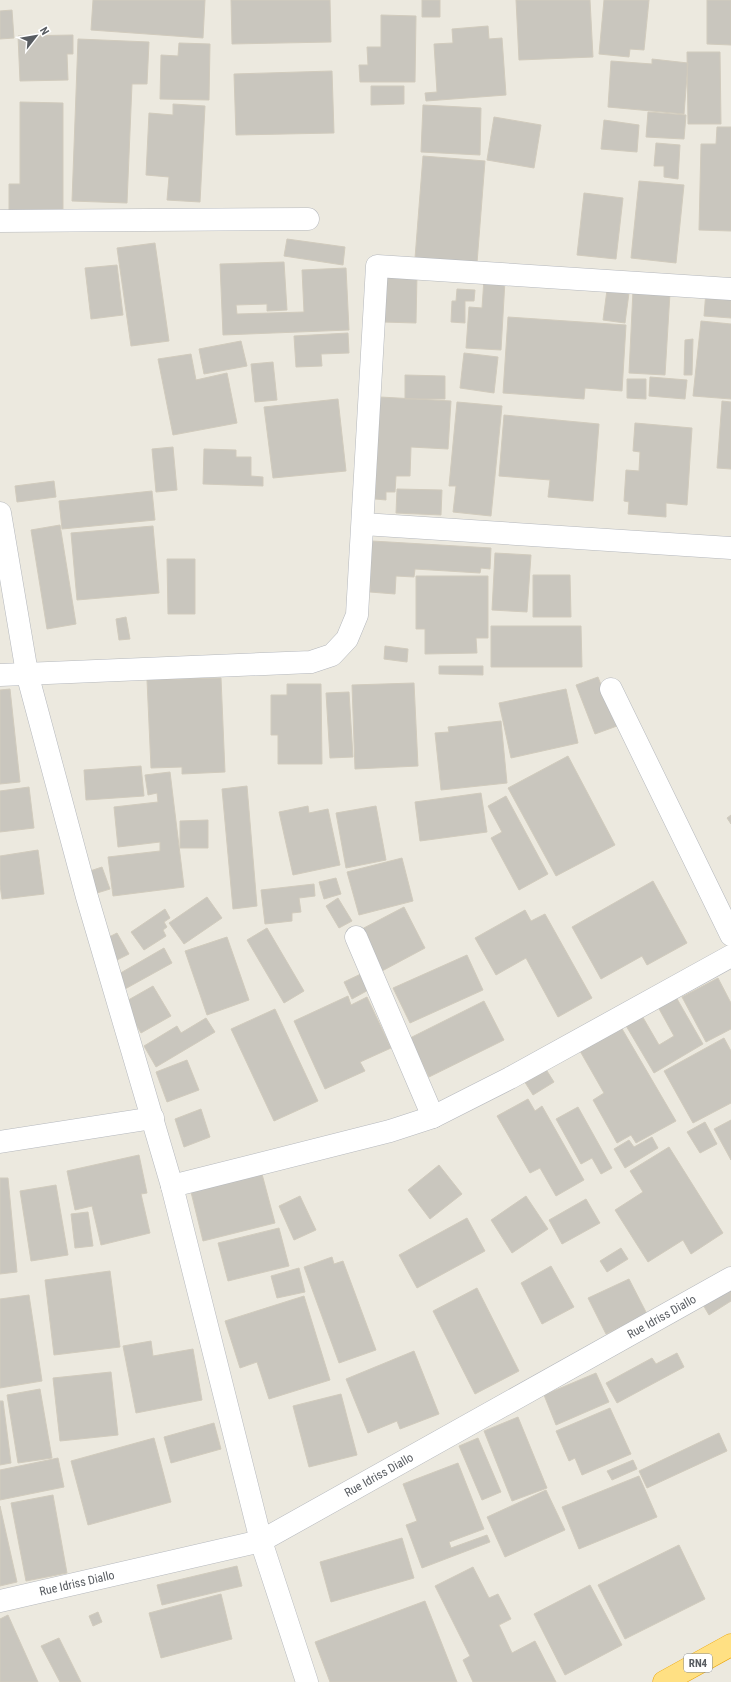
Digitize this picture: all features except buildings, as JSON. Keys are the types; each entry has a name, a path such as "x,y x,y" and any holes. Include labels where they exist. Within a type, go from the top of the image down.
{"highway":[{"name":"RN4","path":"664,1682 731,1645"}],"street":[{"path":"0,221 308,219"},
{"path":"0,675 311,662 332,655 347,640 357,615 377,266 731,289"},
{"path":"0,513 27,673 87,897 172,1186 261,1541 307,1682"},
{"path":"363,524 731,548"},
{"path":"611,689 731,935"},
{"path":"356,937 433,1117"},
{"path":"172,1186 390,1131 433,1117 510,1078 731,956"},
{"path":"0,1142 153,1118"},
{"name":"Rue Idriss Diallo","path":"0,1601 261,1541 731,1278"}]}
